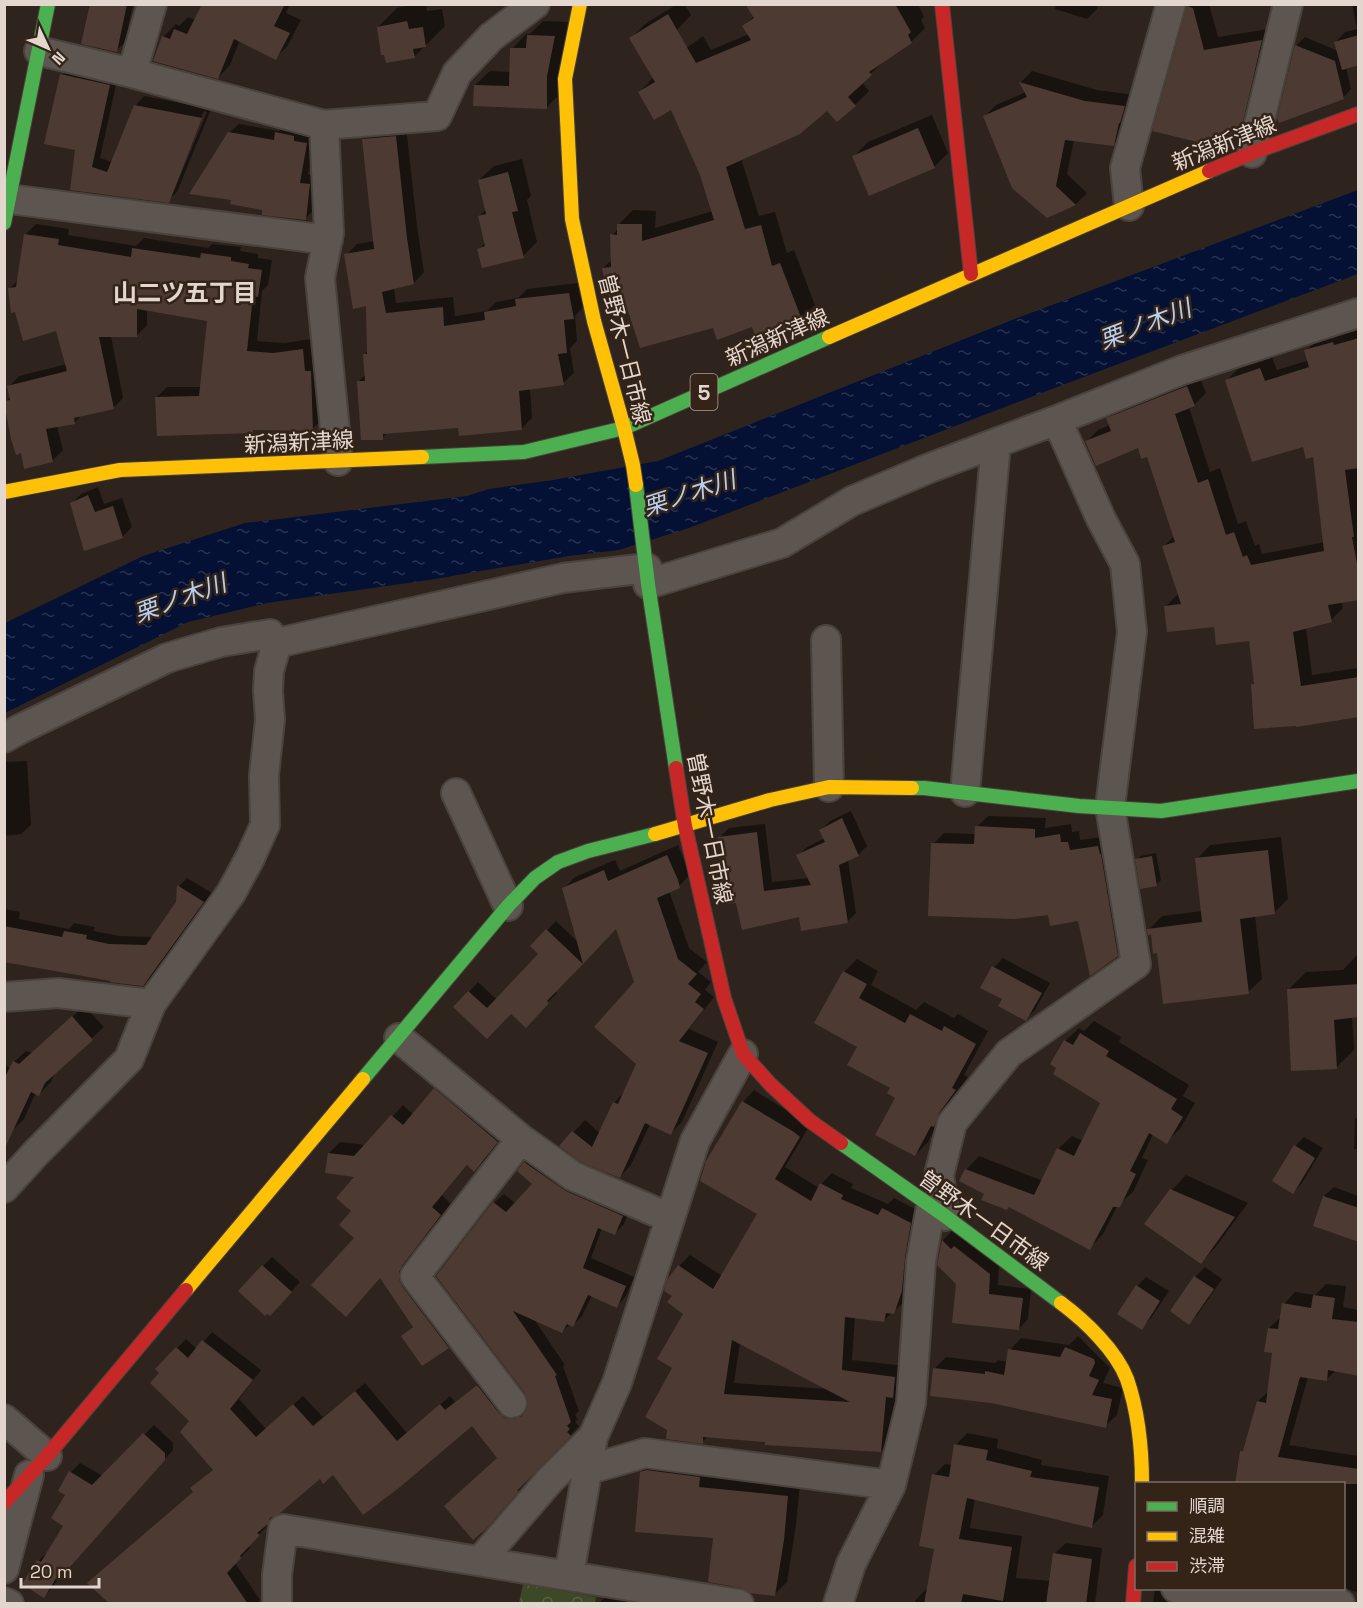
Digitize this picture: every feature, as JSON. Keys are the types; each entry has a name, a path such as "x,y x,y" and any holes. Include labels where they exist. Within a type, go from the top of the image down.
{"main road":[{"path":"7,211 13,138 39,51 48,4"},
{"name":"曽野木一日市線","path":"580,4 565,79 572,219 594,321 633,465 685,826 724,998 743,1054 771,1085 810,1121 938,1211 1072,1311 1108,1347 1126,1377 1136,1411 1142,1482"},
{"path":"942,4 971,274"},
{"name":"新潟新津線","path":"4,492 120,470 524,452 624,428 971,274 1252,153 1359,114"},
{"path":"4,1503 399,1038 508,906 535,878 558,862 588,851 685,826 770,800 829,787 913,787 1079,806 1161,811 1359,781"}],"street":[{"path":"132,73 152,4"},
{"path":"39,51 132,73 324,125 437,116 457,73 491,37 535,4"},
{"path":"1129,206 1125,168 1171,4"},
{"path":"1252,153 1288,4"},
{"path":"324,125 329,233 320,278 338,461"},
{"path":"7,211 328,240"},
{"path":"277,643 563,578 646,567 782,543 852,501 927,469 1182,370 1359,313"},
{"path":"838,1604 851,1564 891,1485 911,1403 921,1261 938,1211 939,1175 952,1123 1009,1053 1136,964 1110,807 1132,632 1125,564 1101,519 1058,420"},
{"path":"965,792 996,443"},
{"path":"4,738 167,658 221,642 270,634 277,643"},
{"path":"826,640 829,787"},
{"path":"4,1188 129,1059 151,1004 231,893 250,858 265,825 264,775 270,720 269,670 277,643"},
{"path":"456,793 508,906"},
{"path":"4,997 58,993 151,1004"},
{"path":"399,1038 521,1139 573,1176 670,1218"},
{"path":"569,1575 593,1437 617,1383 695,1142 743,1054"},
{"path":"512,1403 415,1276 521,1139"},
{"path":"4,1419 38,1465 4,1569"},
{"path":"480,1561 549,1481 593,1437"},
{"path":"587,1470 645,1453 891,1485"},
{"path":"277,1604 277,1575 283,1529 739,1604"},
{"path":"1196,1590 1340,1604"},
{"path":"4,1602 9,1604"}],"green space":[{"path":"523,1584 596,1597 595,1603 519,1603"}],"water":[{"name":"栗ノ木川","path":"1358,190 1358,274 689,528 619,550 267,603 188,622 5,713 5,623 143,556 245,523 467,496 489,489 658,461 1012,320"}],"building":[{"path":"90,4 127,4 117,52 81,44"},
{"path":"202,4 285,4 274,26 290,33 276,60 234,39 218,79 153,61 162,36 170,39 174,29 187,34"},
{"path":"745,4 895,4 911,32 908,35 912,43 869,72 872,75 848,97 856,106 837,122 827,111 800,134 726,167 745,229 761,225 772,266 780,263 802,320 756,338 752,327 717,340 713,328 640,348 628,311 612,314 602,268 611,267 610,234 617,235 617,224 642,224 642,241 714,220 700,175 671,110 654,120 638,92 655,82 629,38 668,14 696,63 751,40 742,26 754,18"},
{"path":"1187,6 1193,8 1204,50 1262,40 1242,126 1237,127 1233,141 1218,147 1152,131"},
{"path":"407,21 409,29 423,27 426,47 413,49 415,58 386,63 384,55 381,55 377,27"},
{"path":"527,35 555,36 547,76 547,109 473,106 474,85 509,86 510,48 526,48"},
{"path":"1359,35 1359,65 1342,70 1334,42"},
{"path":"1295,45 1335,61 1344,99 1279,123 1277,118"},
{"path":"60,74 110,85 92,167 107,172 134,105 202,118 169,203 70,190 75,150 44,144"},
{"path":"1019,82 1085,101 1125,106 1114,146 1065,140 1056,186 1076,205 1047,218 1012,188 983,116 1027,97"},
{"path":"918,128 935,168 869,196 852,156"},
{"path":"228,132 274,140 275,132 294,136 294,141 307,143 300,183 310,184 306,220 262,215 262,210 230,204 231,200 189,194"},
{"path":"396,136 414,284 382,292 386,313 443,307 444,326 485,320 484,312 516,306 515,299 569,293 574,319 564,320 567,353 558,354 564,385 519,391 522,430 459,436 458,428 383,434 383,440 361,440 357,381 365,381 363,354 367,354 366,306 353,309 344,254 374,249 362,139"},
{"path":"508,172 518,211 512,212 524,258 482,268 477,249 485,246 478,216 486,214 478,180"},
{"path":"24,234 59,239 58,245 131,257 132,248 200,258 201,253 231,257 231,261 249,264 248,268 262,270 258,297 253,296 247,351 273,353 303,349 305,371 311,371 313,431 253,430 253,433 157,436 155,397 199,396 207,321 137,309 137,337 99,337 114,409 74,418 75,424 46,429 53,462 24,469 21,453 16,455 11,439 4,403 10,400 7,386 67,371 56,331 23,341 15,312 11,313 8,288 16,287"},
{"path":"1359,338 1359,468 1345,470 1354,537 1352,537 1359,574 1359,600 1328,605 1332,622 1293,632 1301,686 1359,677 1359,717 1296,727 1254,729 1251,684 1254,684 1249,641 1216,645 1214,627 1167,632 1164,606 1181,604 1162,546 1175,542 1147,457 1141,459 1138,448 1096,466 1085,441 1111,431 1106,418 1187,386 1195,406 1175,414 1198,483 1208,479 1226,535 1234,532 1243,557 1247,555 1251,565 1324,551 1313,457 1306,459 1303,447 1252,462 1225,380 1260,368 1265,381 1309,367 1304,350"},
{"path":"88,495 95,512 113,506 123,538 84,551 70,503"},
{"path":"842,818 859,856 839,865 848,923 801,931 799,917 742,930 736,903 726,904 718,837 757,832 764,891 811,885 796,855 825,842 819,830"},
{"path":"975,826 1035,829 1035,838 1060,834 1061,842 1068,842 1070,850 1098,846 1118,956 1090,976 1078,921 1050,926 1048,915 1015,919 928,916 931,843 974,844"},
{"path":"1268,850 1275,914 1240,919 1249,994 1163,1004 1157,953 1153,954 1151,934 1148,936 1147,929 1202,922 1195,858"},
{"path":"667,855 680,888 657,898 678,959 697,974 688,984 701,994 695,1002 704,1009 679,1041 708,1053 671,1135 645,1123 620,1178 581,1162 559,1146 572,1131 592,1147 613,1102 618,1104 636,1064 594,1027 634,982 616,929 583,964 562,888 604,870 608,881"},
{"path":"1152,856 1157,886 1140,889 1135,859"},
{"path":"177,885 204,902 143,986 109,982 111,981 4,962 4,926 62,937 64,931 87,935 86,939 109,944 146,945 176,902"},
{"path":"546,929 583,964 547,1001 549,1003 526,1028 511,1014 487,1039 453,1007 468,991 487,1008 538,954 530,946"},
{"path":"992,966 1042,993 1026,1021 998,1006 1002,999 980,988"},
{"path":"843,971 867,984 859,998 905,1023 910,1014 942,1031 944,1026 976,1044 952,1088 956,1090 939,1113 934,1127 931,1126 915,1156 875,1135 895,1098 887,1093 890,1088 847,1065 857,1047 814,1023"},
{"path":"1359,984 1359,1017 1334,1020 1337,1069 1291,1071 1287,989"},
{"path":"72,1016 93,1040 45,1083 39,1096 31,1092 4,1150 4,1079 13,1061 19,1064"},
{"path":"1080,1033 1109,1051 1106,1056 1177,1099 1171,1109 1183,1117 1167,1144 1149,1133 1130,1171 1136,1174 1120,1207 1113,1207 1090,1250 1009,1207 1007,1210 981,1200 984,1194 959,1181 965,1169 1034,1195 1057,1148 1074,1156 1100,1103 1053,1074 1056,1068 1050,1064 1064,1040 1073,1045"},
{"path":"434,1088 498,1142 474,1172 467,1165 432,1207 441,1215 399,1272 402,1286 449,1348 422,1366 401,1336 413,1327 380,1278 346,1317 311,1285 354,1238 339,1225 351,1211 336,1198 354,1177 325,1173 328,1153 354,1156 391,1115 403,1125"},
{"path":"742,1101 800,1137 775,1179 811,1201 820,1183 843,1195 841,1199 878,1215 882,1208 911,1223 902,1291 894,1314 886,1313 884,1322 845,1317 842,1370 895,1377 893,1398 886,1397 881,1452 765,1445 765,1442 703,1437 703,1444 666,1439 667,1430 645,1417 672,1368 657,1359 683,1314 667,1302 672,1296 664,1291 667,1280 678,1265 713,1289 757,1214 700,1181 706,1161","holes":["732,1340 850,1402 724,1394"]},
{"path":"1294,1145 1315,1158 1293,1194 1272,1181"},
{"path":"524,1162 566,1191 623,1216 615,1235 598,1228 583,1268 626,1286 617,1308 588,1295 573,1327 567,1324 562,1333 513,1311 557,1375 555,1376 571,1422 567,1426 570,1429 567,1432 571,1436 517,1491 519,1491 487,1528 473,1540 444,1506 497,1458 472,1426 363,1515 333,1475 323,1484 320,1479 280,1513 270,1518 268,1524 257,1533 260,1535 227,1573 248,1604 110,1604 87,1583 193,1492 190,1488 213,1470 180,1432 189,1421 150,1383 159,1373 155,1369 176,1347 188,1358 202,1340 253,1380 230,1409 256,1437 293,1404 313,1426 355,1391 397,1441 440,1404 445,1410 477,1385 505,1418 514,1419 522,1416 527,1409 528,1401 525,1393 436,1276 493,1202 506,1212 532,1184 517,1171"},
{"path":"1170,1189 1235,1217 1201,1264 1144,1224"},
{"path":"1323,1196 1359,1208 1359,1242 1313,1226"},
{"path":"942,1240 951,1249 954,1246 990,1274 989,1294 1023,1298 1019,1330 952,1323 956,1284 937,1265"},
{"path":"262,1265 292,1292 270,1316 267,1314 265,1316 238,1291"},
{"path":"1194,1276 1214,1289 1189,1325 1170,1311"},
{"path":"1136,1285 1160,1301 1142,1330 1117,1314"},
{"path":"1313,1295 1335,1298 1332,1319 1359,1322 1359,1376 1328,1370 1327,1381 1300,1377 1278,1457 1359,1469 1359,1484 1235,1482 1240,1451 1243,1451 1257,1401 1266,1403 1272,1353 1264,1352 1268,1328 1278,1329 1282,1303 1311,1308"},
{"path":"1065,1347 1094,1359 1095,1363 1089,1376 1099,1380 1092,1395 1112,1399 1106,1428 991,1403 930,1396 933,1368 985,1374 985,1371 1004,1375 1008,1349 1060,1357"},
{"path":"143,1433 165,1453 165,1460 61,1577 58,1575 44,1598 22,1584 37,1560 41,1562 63,1526 51,1518 65,1495 58,1491 69,1471 92,1485"},
{"path":"954,1444 988,1450 986,1460 1032,1471 1030,1477 1099,1487 1092,1528 967,1498 959,1539 1012,1547 1003,1601 963,1594 961,1604 924,1604 934,1549 919,1546 932,1474 949,1477"},
{"path":"646,1470 700,1477 699,1487 788,1496 775,1596 750,1593 742,1588 708,1582 713,1538 635,1532 640,1472"},
{"path":"1053,1553 1092,1559 1086,1604 1046,1604"}],"traffic: fast":[{"path":"4,223 48,4"},
{"path":"422,457 524,452 624,428 829,337"},
{"path":"636,485 648,584 676,768"},
{"path":"912,788 1079,806 1161,811 1358,781"},
{"path":"363,1079 508,906 535,878 558,862 588,851 655,834"},
{"path":"841,1143 945,1216 1061,1303"}],"traffic: slow":[{"path":"580,4 565,79 572,219 594,321 624,428 636,485"},
{"path":"829,337 1209,171"},
{"path":"4,492 120,470 422,457"},
{"path":"655,834 770,800 829,787 912,788"},
{"path":"186,1290 363,1079"},
{"path":"1061,1303 1080,1318 1108,1347 1127,1379 1139,1431 1142,1482"}],"traffic: jam":[{"path":"942,4 971,274"},
{"path":"1209,171 1358,114"},
{"path":"676,768 685,826 724,998 743,1054 771,1085 810,1121 841,1143"},
{"path":"4,1503 47,1456 186,1290"},
{"path":"1133,1604 1135,1579"}],"district":[{"name":"山二ツ五丁目","path":"185,292"}]}
